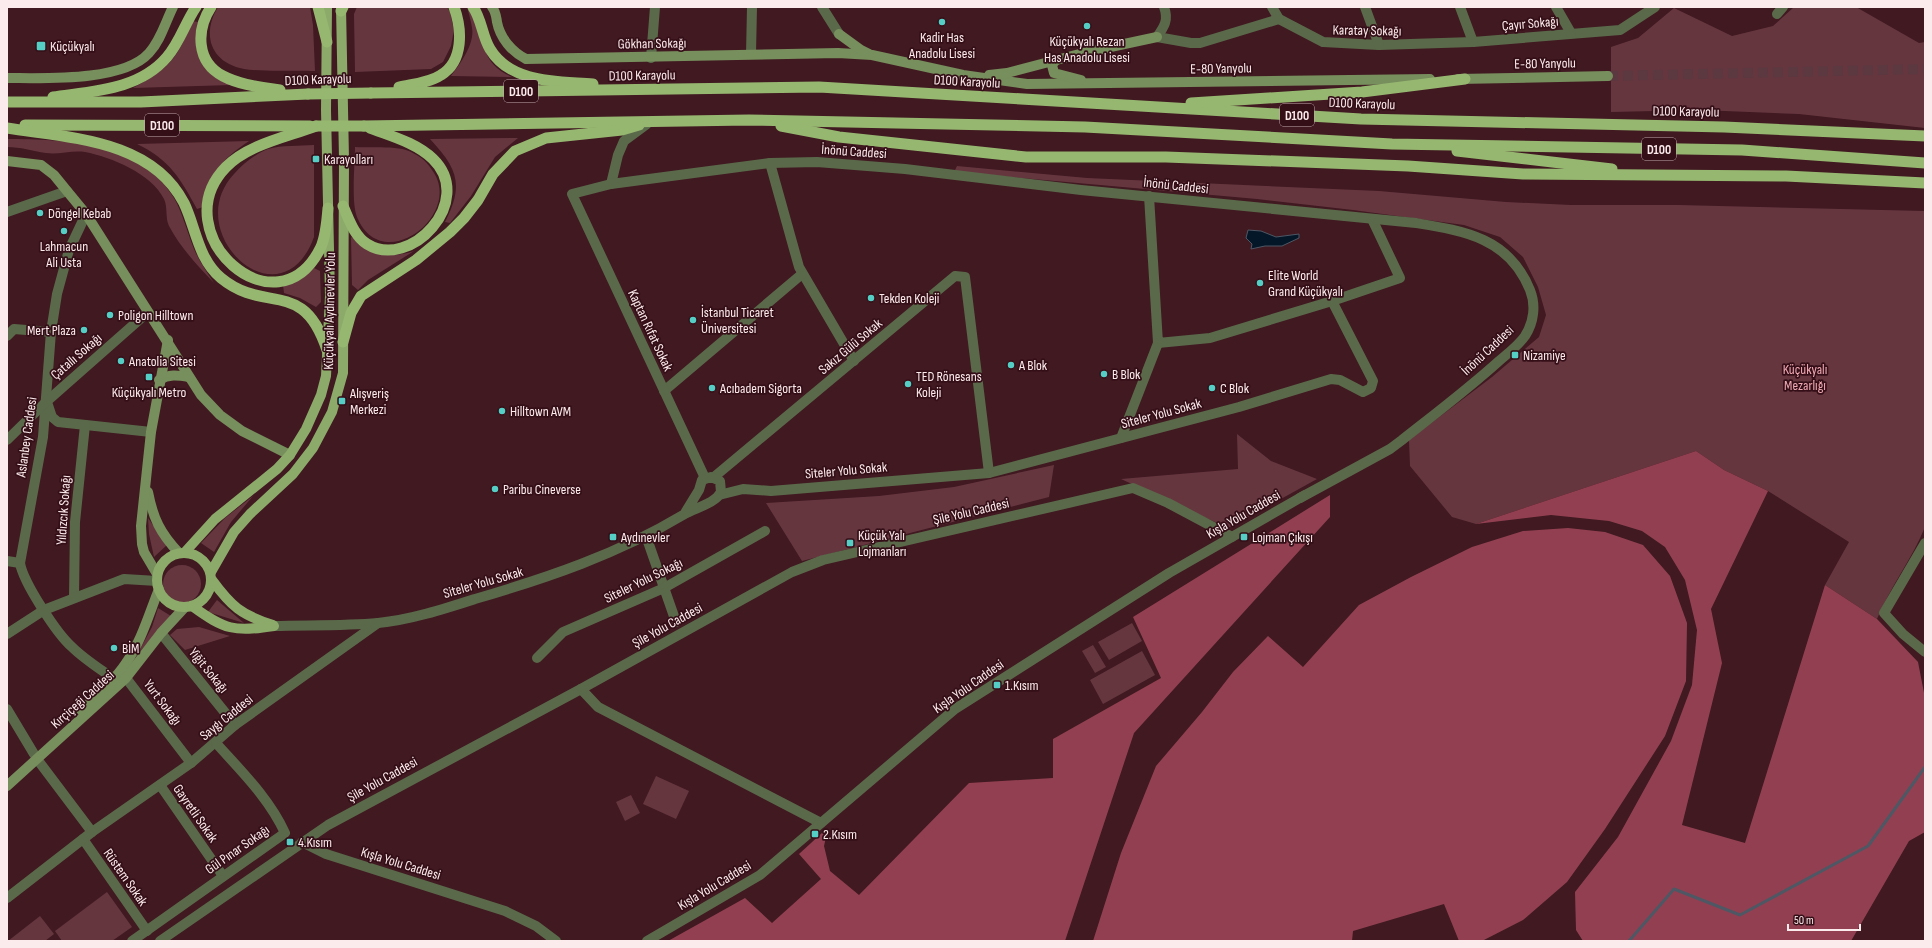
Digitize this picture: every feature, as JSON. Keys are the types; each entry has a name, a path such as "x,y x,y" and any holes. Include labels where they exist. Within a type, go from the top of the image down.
{"highway":[{"path":"24,101 126,85 150,72 166,58 180,39 196,7"},
{"path":"212,7 204,19 200,31 200,41 202,51 215,71 224,76 250,85 308,94"},
{"path":"318,7 327,42"},
{"path":"372,93 426,82 442,75 454,60 460,42 459,20 454,7"},
{"path":"473,7 478,15 490,49 505,66 525,76 548,80 670,90"},
{"path":"1140,106 1362,92 1465,79"},
{"name":"D100 Karayolu","path":"7,102 141,102 308,94 819,87 1361,119 1724,127 1925,136"},
{"path":"749,120 839,137 1026,157 1182,157 1408,166 1523,174 1786,176 1925,183"},
{"name":"D100","path":"7,127 364,126 749,120 1085,127 1392,144 1742,150 1925,163"},
{"path":"343,342 351,313 361,296 416,260 450,232 478,200 493,174 514,151 546,138 622,130 651,121"},
{"path":"316,126 261,146 244,154 227,167 219,176 211,191 207,208 208,220 212,237 219,251 232,266 255,280 276,283 298,274 315,256 321,246 324,235 328,208"},
{"path":"344,206 359,237 367,244 378,249 390,251 401,249 414,242 434,224 446,205 448,195 446,180 442,170 433,159 403,140 364,126"},
{"path":"7,127 96,143 121,150 148,162 161,172 183,202 192,221 198,245 207,261 221,278 241,291 261,297 282,300 297,305 307,313 316,324 327,350"},
{"path":"1392,144 1570,165 1690,176"}],"main road":[{"path":"7,78 56,77 109,73 139,63 150,52 162,34 173,7"},
{"name":"Küçükyalı Aydınevler Yolu","path":"182,553 215,519 277,469 290,455 306,429 321,395 326,376 330,289 327,7"},
{"name":"Küçükyalı Aydınevler Yolu","path":"211,576 234,532 250,514 293,474 313,448 332,412 343,373 344,206 342,8"},
{"name":"Gökhan Sokağı","path":"495,9 497,23 509,47 516,54 526,59 651,58 751,54 838,53"},
{"path":"838,53 841,43 839,34"},
{"path":"839,34 861,50 872,55"},
{"path":"970,76 1007,73 1056,60 1157,37"},
{"name":"E-80 Yanyolu","path":"838,53 872,55 970,76 1027,84 1608,76"},
{"path":"1056,60 1052,68 1056,74 1101,84"},
{"path":"7,161 41,165 54,175 86,214 148,312 168,340 201,395 220,415 242,431 290,455"},
{"path":"168,340 150,432 142,514 142,544 144,552 168,602 178,607 188,607 204,599 208,594 211,576"},
{"path":"159,380 166,376 177,375 189,377"},
{"path":"146,484 151,508 158,527 164,538 182,553"},
{"path":"158,581 163,562 170,556 182,553 196,555 203,560 211,576 228,602 240,612 274,626"},
{"name":"Kırçiçeği Caddesi","path":"7,786 35,756 114,679 127,663 135,647 158,581"},
{"path":"188,607 214,622 232,629 252,629 274,626"},
{"name":"Kırçiçeği Caddesi","path":"7,778 126,678 161,633 188,607"}],"street":[{"path":"651,58 655,7"},
{"path":"751,54 752,7"},
{"path":"822,7 839,34"},
{"path":"1164,7 1167,18 1166,23 1157,37 1191,43 1200,43 1278,19 1272,7"},
{"path":"1364,7 1379,45"},
{"path":"1460,7 1473,42"},
{"path":"1556,7 1571,33"},
{"name":"Çayır Sokağı","path":"1473,42 1620,30 1654,7"},
{"name":"Karatay Sokağı","path":"1278,19 1326,43 1379,45 1473,42"},
{"path":"610,184 624,141 651,121"},
{"name":"İnönü Caddesi","path":"572,194 610,184 770,163 817,162 905,169 1081,190 1416,223 1456,230 1499,248 1510,257 1522,274 1532,297 1534,314 1524,337 1486,372 1390,449"},
{"path":"770,163 802,274 854,361"},
{"path":"7,212 67,190"},
{"name":"Kaptan Rıfat Sokak","path":"572,194 664,390 709,478"},
{"path":"1121,438 1158,343 1149,196"},
{"name":"Aslanbey Caddesi","path":"86,214 69,250 58,294 52,332 43,437 20,563 22,574 44,610 70,646 114,679"},
{"path":"1158,343 1210,338 1332,301 1400,278 1372,219"},
{"path":"664,390 802,274"},
{"name":"Sakız Gülü Sokak","path":"709,478 854,361 955,276 965,277 989,473"},
{"name":"Siteler Yolu Sokak","path":"274,626 378,623 446,608 529,584 569,569 646,536 716,497 743,489 777,490 989,473 1246,405 1331,379 1340,380 1363,392 1371,388 1373,380 1332,301"},
{"name":"Çatallı Sokağı","path":"7,440 46,402 148,312"},
{"path":"7,336 14,330 52,332"},
{"path":"46,402 52,417 58,422 150,432"},
{"name":"Yıldızcık Sokağı","path":"74,598 74,522 85,425"},
{"name":"Kışla Yolu Caddesi","path":"647,941 760,875 955,709 1169,573 1302,496 1390,449"},
{"path":"685,513 699,490 700,483 709,478 721,485 716,497 702,497 699,490"},
{"name":"Şile Yolu Caddesi","path":"160,941 328,825 581,689 792,572 849,552 1133,488 1168,503 1232,537"},
{"name":"Siteler Yolu Sokağı","path":"537,658 563,632 664,588 765,531"},
{"path":"646,536 676,622"},
{"path":"1925,543 1884,613 1903,634 1925,652"},
{"path":"7,561 20,563"},
{"path":"7,634 44,610 124,579 158,581"},
{"name":"Saygı Caddesi","path":"7,898 92,832 191,763 216,743 235,725 378,623"},
{"name":"Yiğit Sokağı","path":"161,633 235,725"},
{"name":"Yurt Sokağı","path":"126,678 191,763"},
{"path":"581,689 598,707 821,823"},
{"path":"7,709 35,756 92,832"},
{"name":"Gül Pınar Sokağı","path":"132,941 285,832 278,817 261,794 216,743"},
{"name":"Gayretli Sokak","path":"160,785 223,876"},
{"name":"Rüstem Sokak","path":"83,839 147,931"},
{"name":"Kışla Yolu Caddesi","path":"302,842 326,854 505,911 536,926 556,941"}],"green space":[{"path":"218,7 310,7 313,25 315,71 252,70 233,66 224,61 212,46 210,37 210,28"},
{"path":"357,7 447,7 450,12 454,30 451,46 443,62 431,69 355,72 354,14"},
{"path":"467,7 475,21 485,51 489,58 497,68 512,77 451,76 466,54 471,41 472,28"},
{"path":"1794,7 1856,7 1919,43 1925,42 1925,128 1799,114 1700,110 1611,112 1611,47 1638,38 1674,8 1732,36 1773,26"},
{"path":"192,21 198,22 196,38 231,85 133,88 155,75 170,62 182,45"},
{"path":"518,138 495,157 471,196 450,223 445,222 455,198 455,178 447,159 430,139"},
{"path":"7,139 52,140 76,143 100,148 122,155 142,166 160,180 174,198 196,253 214,283 195,263 173,234 168,223 164,199 158,190 141,174 118,162 95,154 85,152 51,153 7,147"},
{"path":"249,141 231,155 218,169 209,185 203,207 197,209 179,179 166,163 137,144"},
{"path":"314,145 314,237 299,263 280,273 260,272 241,261 226,244 219,221 220,197 234,174 254,156 268,149"},
{"path":"355,147 406,150 414,153 430,166 439,187 438,204 429,220 416,233 400,241 384,242 369,234 357,217 355,210"},
{"name":"Küçükyalı Mezarlığı","path":"957,166 1087,178 1379,191 1506,202 1571,205 1678,205 1925,211 1925,527 1877,619 1825,585 1849,542 1768,491 1724,470 1696,451 1476,524 1452,517 1410,466 1409,440 1492,377 1539,337 1546,315 1538,287 1523,257 1500,237 1464,225 1353,210 1257,199 954,172"},
{"path":"351,237 366,247 381,253 396,255 414,251 368,280 358,290 352,285"},
{"path":"314,268 320,271 321,302 316,307 300,298 284,293 283,285 300,280"},
{"path":"1237,434 1271,461 1317,479 1228,528 1121,479 1238,469"},
{"path":"1054,465 1049,497 802,561 766,503 879,496 954,487"},
{"path":"253,496 231,522 214,552 201,543 225,518"},
{"path":"148,518 167,545 154,557 149,534"},
{"path":"178,565 186,565 196,570 200,577 200,591 196,598 186,603 178,603 168,598 166,595 163,588 163,580 168,570 171,568"},
{"path":"217,600 244,623 208,612"},
{"path":"158,608 171,616 137,655 152,627"},
{"path":"1132,623 1142,641 1109,660 1098,642"},
{"path":"199,627 230,636 185,650 170,635 177,629"},
{"path":"1093,645 1106,667 1095,673 1082,651"},
{"path":"1142,651 1155,675 1103,704 1090,680"},
{"path":"656,776 689,791 676,819 643,804"},
{"path":"631,795 640,813 625,821 616,802"},
{"path":"107,892 132,927 112,941 62,941 55,931"},
{"path":"40,916 54,934 45,941 8,941"}],"shaded area":[{"path":"1696,451 1724,470 1768,491 1711,609 1722,663 1682,825 1745,843 1825,585 1877,619 1918,662 1925,698 1925,832 1909,841 1851,941 1583,941 1576,930 1575,892 1618,837 1671,741 1692,685 1697,630 1685,580 1665,547 1642,531 1609,521 1551,515 1476,524"},
{"path":"1330,495 1330,517 1134,733 1065,941 668,941 745,898 772,923 821,879 799,854 823,832 826,837 824,846 830,871 859,895 969,783 1053,778 1053,739 1161,678 1133,617"},
{"path":"1568,528 1605,532 1643,545 1670,576 1687,623 1686,681 1665,736 1605,829 1567,882 1523,920 1482,941 1459,941 1444,904 1353,931 1352,941 1093,941 1121,853 1156,766 1202,712 1233,672 1268,636 1303,667 1359,605 1411,577 1472,547 1523,531"}],"water":[{"path":"1248,230 1261,231 1276,237 1299,234 1299,238 1282,246 1265,246 1251,249 1252,244 1246,238"}],"waterway":[{"path":"1629,941 1674,889 1740,915 1868,846 1925,767"}],"tunnel":[{"path":"1608,76 1925,69"}],"place":[{"name":"Kadir Has Anadolu Lisesi","path":"942,22"},
{"name":"Küçükyalı Rezan Has Anadolu Lisesi","path":"1087,26"},
{"name":"Küçükyalı","path":"41,46"},
{"name":"Karayolları","path":"316,159"},
{"name":"Döngel Kebab","path":"40,213"},
{"name":"Lahmacun Ali Usta","path":"64,231"},
{"name":"Elite World Grand Küçükyalı","path":"1260,283"},
{"name":"Tekden Koleji","path":"871,298"},
{"name":"Poligon Hilltown","path":"110,315"},
{"name":"İstanbul Ticaret Üniversitesi","path":"693,320"},
{"name":"Mert Plaza","path":"84,330"},
{"name":"Nizamiye","path":"1515,355"},
{"name":"Anatolia Sitesi","path":"121,361"},
{"name":"A Blok","path":"1011,365"},
{"name":"B Blok","path":"1104,374"},
{"name":"Küçükyalı Metro","path":"149,377"},
{"name":"TED Rönesans Koleji","path":"908,384"},
{"name":"Acıbadem Sigorta","path":"712,388"},
{"name":"C Blok","path":"1212,388"},
{"name":"Alışveriş Merkezi","path":"342,401"},
{"name":"Hilltown AVM","path":"502,411"},
{"name":"Paribu Cineverse","path":"495,489"},
{"name":"Aydınevler","path":"613,537"},
{"name":"Lojman Çıkışı","path":"1244,537"},
{"name":"Küçük Yalı Lojmanları","path":"850,543"},
{"name":"BİM","path":"114,648"},
{"name":"1.Kısım","path":"997,685"},
{"name":"2.Kısım","path":"815,834"},
{"name":"4.Kısım","path":"290,842"}]}
